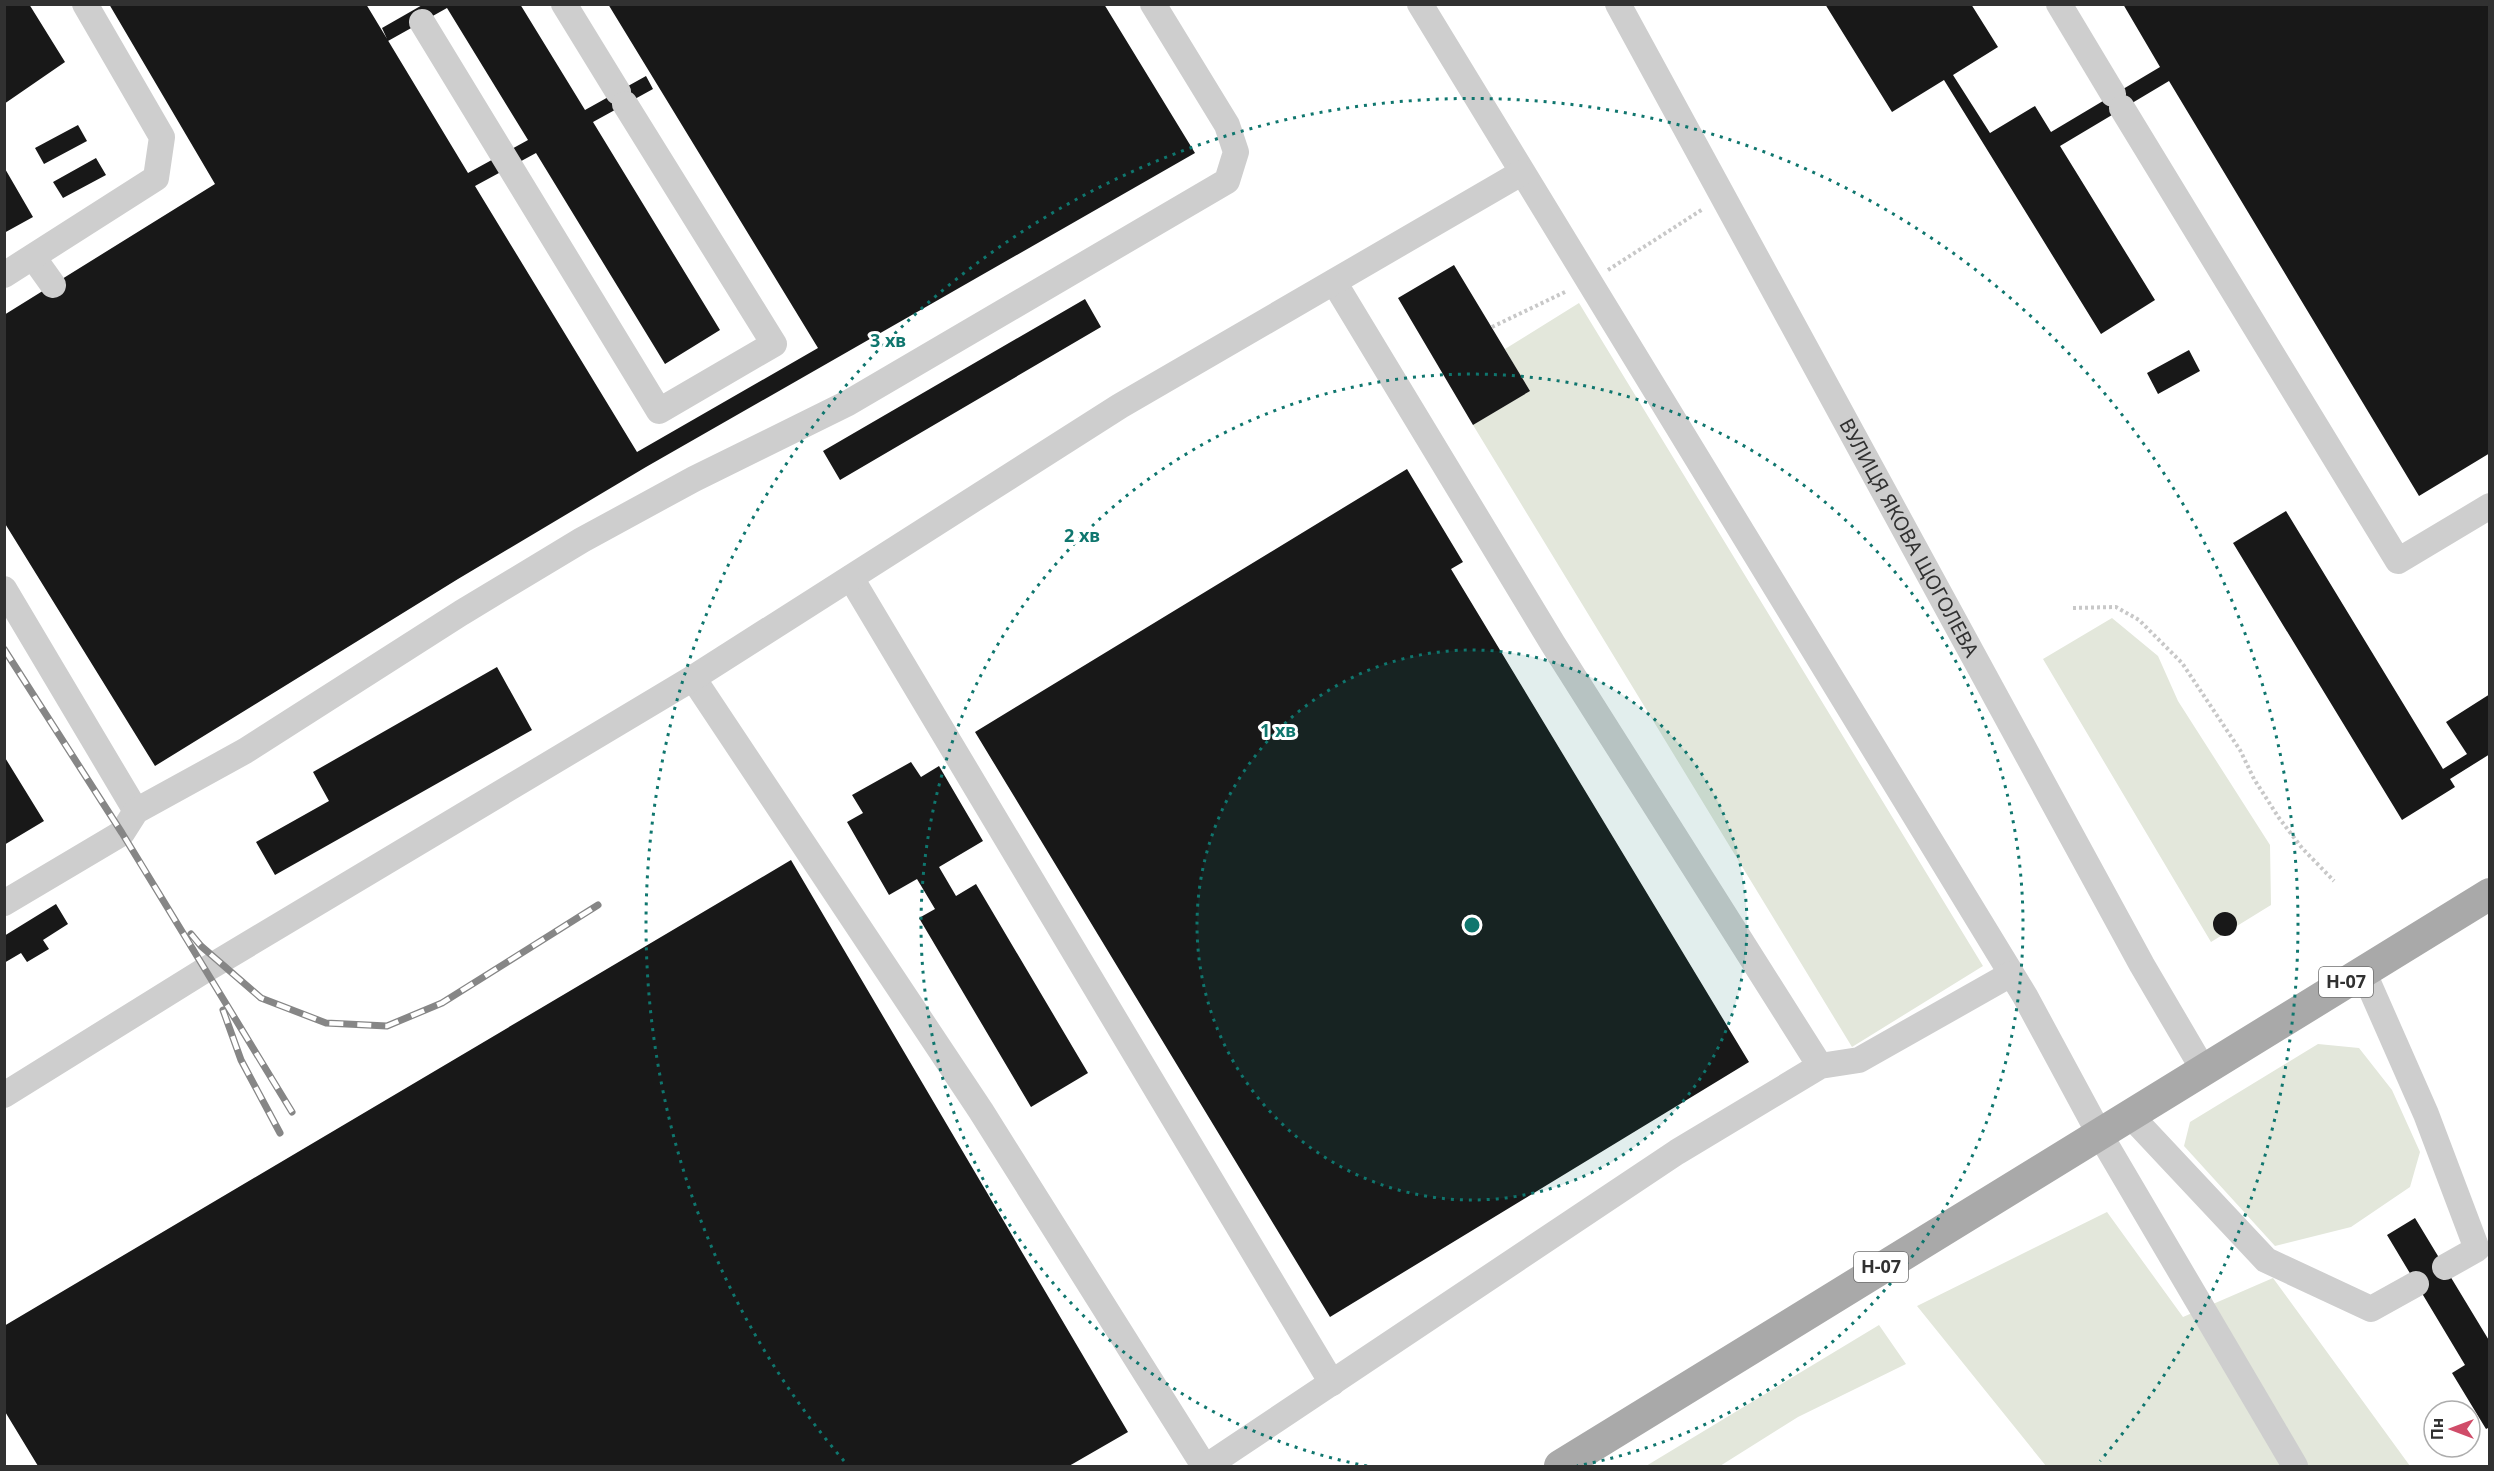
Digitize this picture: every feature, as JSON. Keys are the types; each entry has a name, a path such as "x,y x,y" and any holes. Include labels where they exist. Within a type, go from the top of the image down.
{"main road":[{"name":"Н-07","path":"1560,1467 2129,1114 2490,894"}],"street":[{"path":"4,275 156,178 162,137 85,4"},
{"path":"415,12 659,411 774,344 564,4"},
{"path":"4,903 122,833 136,811 245,751 461,613 582,540 694,479 848,403 1227,181 1236,152 1227,125 1153,4"},
{"path":"1420,4 2011,974 2099,1133 2295,1467"},
{"name":"ВУЛИЦЯ ЯКОВА ЩОГОЛЕВА","path":"1618,4 1721,198 2142,965 2203,1069"},
{"path":"2059,4 2398,561 2490,506"},
{"path":"4,1095 205,970 693,678 1120,406 1521,173"},
{"path":"33,256 53,285"},
{"path":"1334,282 1553,644 1820,1066"},
{"path":"851,578 1332,1383"},
{"path":"4,589 136,811"},
{"path":"693,678 981,1111 1206,1467 1677,1152 1820,1066 1859,1060 2011,974"},
{"path":"2363,971 2426,1114 2477,1249 2445,1267"},
{"path":"2129,1114 2266,1260 2371,1309 2416,1284"}],"path":[{"path":"1616,266 1721,198"},
{"path":"1492,327 1587,281"},
{"path":"2073,608 2116,607 2139,620 2182,663 2240,750 2254,779 2279,818 2302,848 2334,881"}],"shaded area":[{"path":"1579,303 1983,966 1852,1047 1473,425 1529,391 1505,349"},
{"path":"2112,618 2158,656 2178,701 2270,845 2271,905 2211,942 2043,659"},
{"path":"2318,1044 2359,1048 2392,1090 2420,1152 2410,1187 2351,1227 2275,1246 2184,1146 2190,1122"},
{"path":"2107,1212 2183,1317 2273,1278 2410,1466 2046,1466 1917,1306"},
{"path":"1879,1325 1906,1364 1798,1417 1720,1466 1646,1466"}],"building":[{"path":"4,4 29,4 65,62 4,104"},
{"path":"109,4 366,4 387,39 382,28 424,4 520,4 585,110 646,76 653,89 593,122 720,330 665,364 536,153 475,186 637,452 818,348 608,4 1104,4 1195,153 646,467 458,579 155,766 4,522 4,315 215,184","holes":["447,8 528,140 468,173 388,41"]},
{"path":"1825,4 1971,4 1998,47 1953,75 1990,133 2035,106 2051,132 2160,67 2123,4 2490,4 2490,453 2419,496 2169,81 2060,146 2155,300 2101,334 1944,80 1892,112"},
{"path":"78,125 87,141 44,164 35,148"},
{"path":"96,158 106,175 63,198 53,182"},
{"path":"4,167 33,217 4,233"},
{"path":"1454,265 1530,391 1473,425 1398,298"},
{"path":"1085,299 1101,327 840,480 823,451"},
{"path":"2189,350 2200,371 2158,394 2147,373"},
{"path":"1407,469 1463,562 1451,569 1749,1062 1330,1317 975,732"},
{"path":"2286,511 2443,769 2467,754 2446,722 2490,694 2490,754 2450,779 2455,787 2402,820 2233,543"},
{"path":"497,667 532,730 275,875 256,842 329,801 313,772"},
{"path":"4,756 44,821 4,845"},
{"path":"911,762 921,777 939,766 983,841 939,867 956,896 976,884 1088,1073 1031,1107 919,918 935,909 917,879 889,895 847,822 863,813 852,795"},
{"path":"791,860 1128,1432 1069,1466 38,1466 4,1410 4,1326"},
{"path":"56,904 68,924 43,940 49,949 27,962 21,953 4,963 4,936"},
{"path":"2225,912 2234,915 2237,924 2234,933 2225,936 2216,933 2213,924 2216,915"},
{"path":"2415,1218 2490,1342 2490,1427 2486,1429 2482,1422 2482,1399 2468,1399 2452,1373 2465,1365 2387,1235"}],"railway":[{"path":"4,649 122,833 292,1112"},
{"path":"191,934 201,946 261,998 326,1023 387,1026 442,1003 598,905"},
{"path":"223,1010 241,1060 280,1133"}]}
